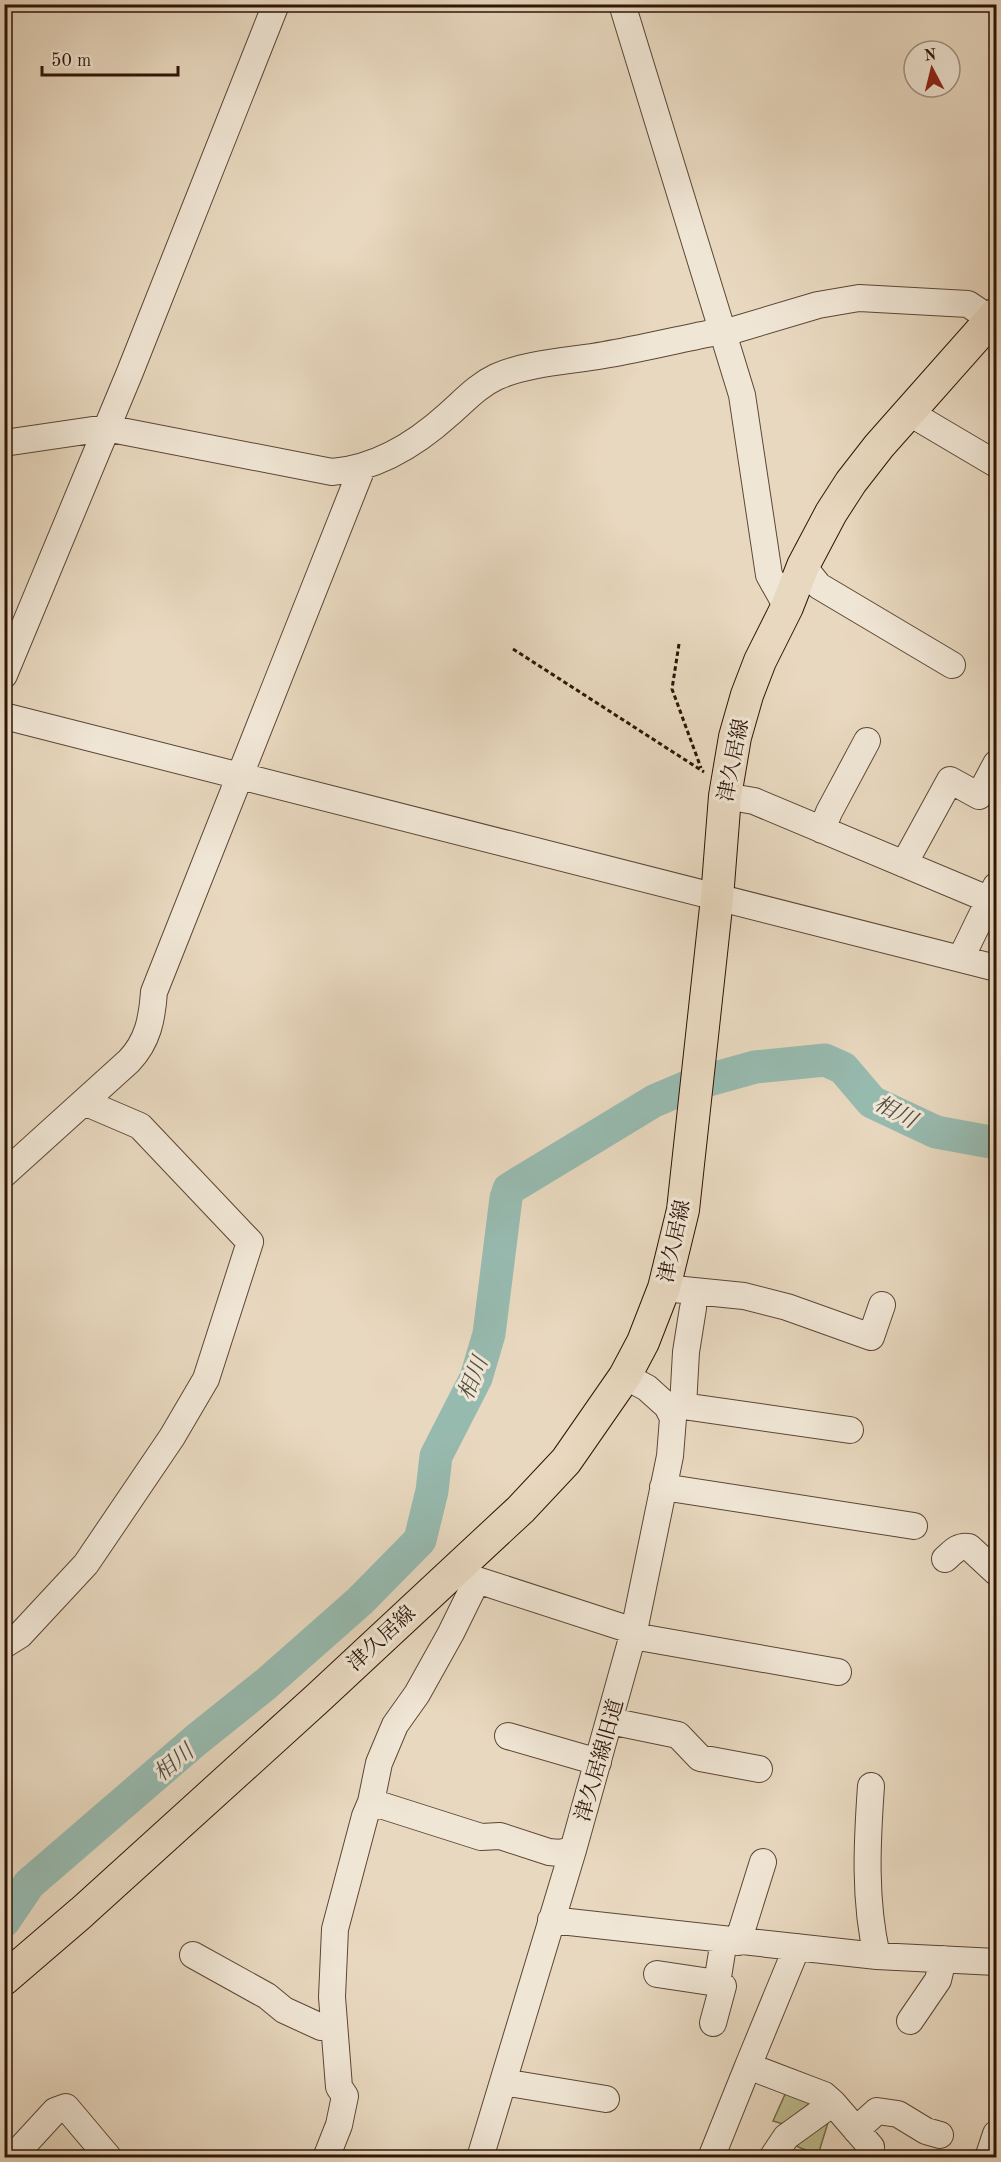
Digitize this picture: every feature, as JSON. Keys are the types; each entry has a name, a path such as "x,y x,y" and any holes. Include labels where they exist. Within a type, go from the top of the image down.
{"main road":[{"name":"津久居線","path":"4,1979 82,1912 318,1698 470,1571 521,1509 566,1461 625,1377 643,1342 664,1288 682,1210 703,1034 725,796 735,737 747,695 803,566 831,513 851,482 908,412 994,317"}],"street":[{"path":"4,675 130,372 276,4"},
{"path":"622,4 742,395 747,416 769,575 787,607"},
{"path":"4,443 106,428 332,472 362,468 401,451 422,438 482,385 513,371 723,331 818,305 860,298 968,304 994,317"},
{"path":"908,412 996,465"},
{"path":"4,1174 139,1050 147,1035 153,1015 154,992 362,468"},
{"path":"803,566 819,586 952,664"},
{"path":"4,716 996,968"},
{"path":"822,830 829,812 867,741"},
{"path":"904,864 950,780 979,796 996,764"},
{"path":"725,796 754,801 992,899 961,958"},
{"path":"4,1645 20,1635 86,1564 172,1437 206,1379 250,1242 140,1126 84,1102"},
{"path":"664,1288 744,1296 787,1306 871,1336 882,1305"},
{"name":"津久居線旧道","path":"480,2157 573,1850 634,1634 673,1436 673,1418 693,1308"},
{"path":"625,1377 675,1406 850,1430"},
{"path":"663,1487 914,1526"},
{"path":"945,1559 956,1549 963,1546 969,1547 996,1572"},
{"path":"326,2157 339,2125 345,2096 339,2087 332,1997 335,1929 365,1815 371,1802 379,1762 395,1725 417,1694 451,1633 470,1571 634,1634 838,1672"},
{"path":"610,1721 678,1735 700,1758 759,1769"},
{"path":"508,1736 598,1762"},
{"path":"871,1786 867,1855 872,1932 877,1956"},
{"path":"371,1802 481,1837 500,1836 549,1852 560,1853 573,1850"},
{"path":"717,1983 731,1941 763,1862"},
{"path":"551,1920 877,1956 996,1962"},
{"path":"711,2157 797,1947"},
{"path":"193,1955 267,1996 284,2010 321,2027 334,2027"},
{"path":"910,2021 938,1980 943,1959"},
{"path":"657,1974 717,1983 723,1986 714,2023"},
{"path":"748,2066 824,2095 871,2147 867,2157"},
{"path":"503,2082 606,2099"},
{"path":"772,2157 786,2137 833,2103"},
{"path":"4,2157 20,2149 55,2111 66,2108 109,2157"},
{"path":"856,2130 877,2111 898,2114 926,2131 940,2134"},
{"path":"988,2157 996,2134"}],"path":[{"path":"679,644 672,689 701,769"},
{"path":"513,649 701,769 725,796"}],"shaded area":[{"path":"787,2090 814,2100 783,2124 773,2121"},
{"path":"830,2116 818,2155 791,2144"}],"waterway":[{"name":"相川","path":"4,1921 29,1884 196,1740 266,1684 360,1601 420,1540 432,1491 436,1456 476,1378 489,1334 509,1189 654,1101 694,1084 755,1067 825,1060 843,1068 872,1102 936,1132 996,1143"}]}
